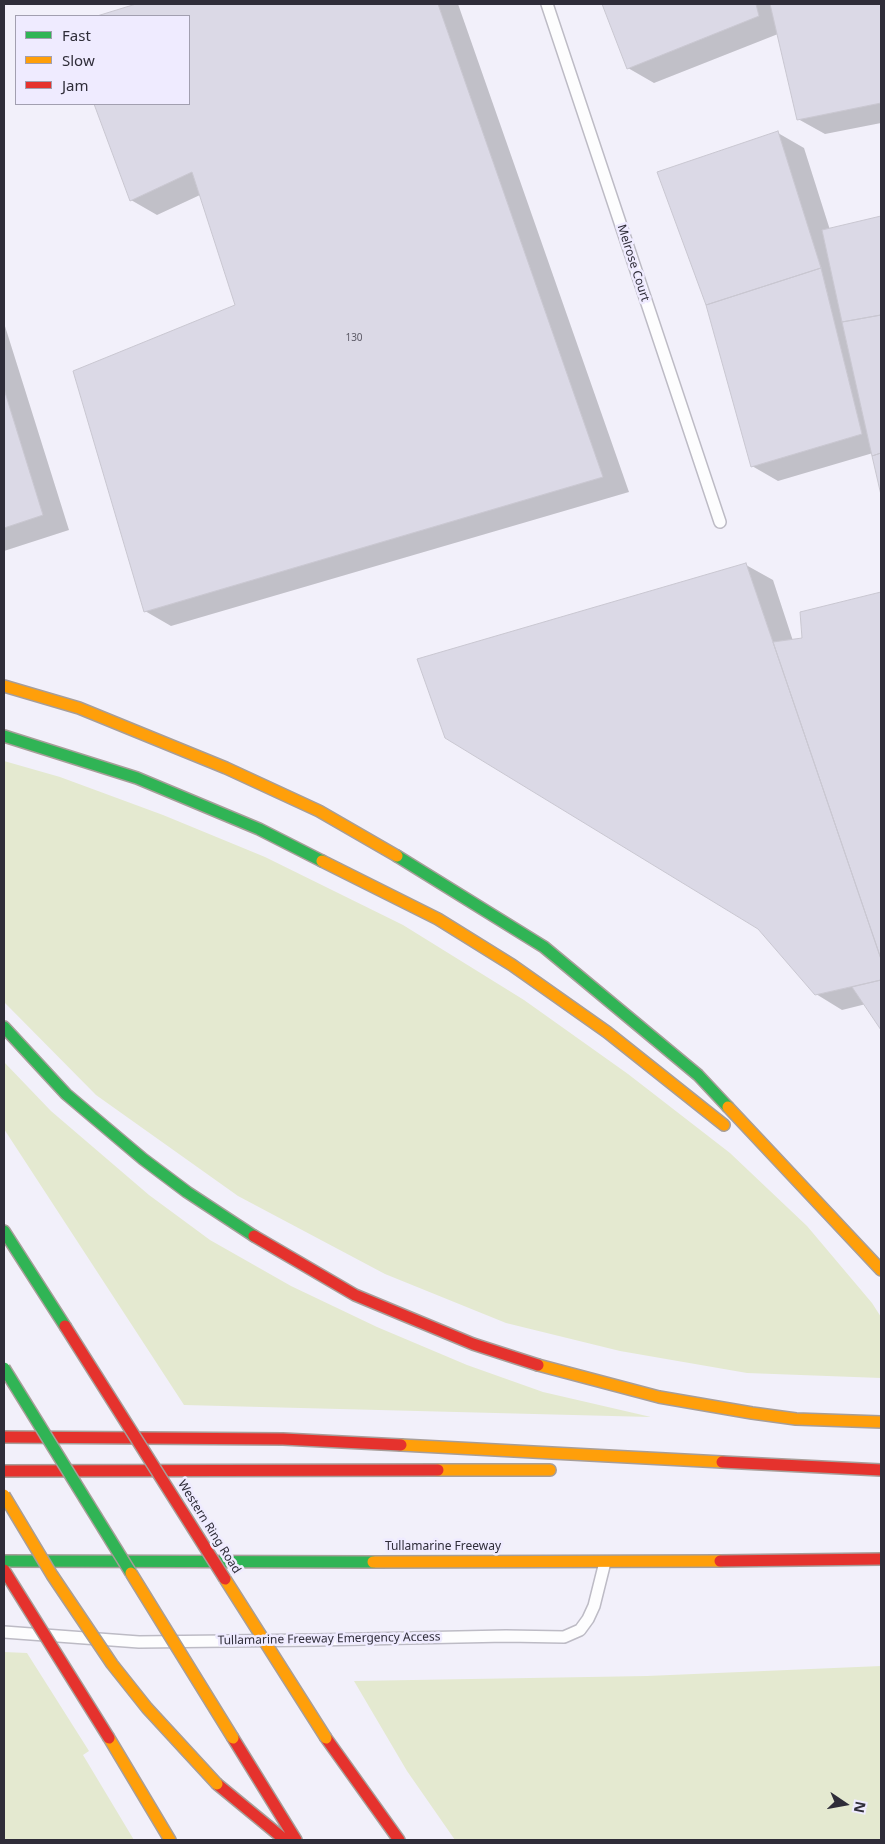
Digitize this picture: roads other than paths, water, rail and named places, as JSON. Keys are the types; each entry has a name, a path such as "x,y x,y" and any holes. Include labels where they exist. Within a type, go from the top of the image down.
{"highway":[{"path":"4,686 79,708 226,768 319,811 428,874 544,947 698,1075 818,1206 881,1270"},
{"path":"4,736 137,778 259,828 438,919 512,965 607,1032 699,1104 736,1136"},
{"path":"4,1027 66,1094 136,1154 187,1192 248,1232 355,1295 473,1344 532,1363 659,1397 752,1413 796,1418 881,1422"},
{"path":"751,1148 818,1206"},
{"name":"Western Ring Road","path":"4,1231 326,1738 387,1840"},
{"path":"4,1368 296,1840"},
{"path":"4,1437 283,1440 881,1470"},
{"path":"4,1471 562,1470"},
{"path":"662,1470 881,1470"},
{"path":"4,1495 81,1619 112,1664 147,1708 217,1784 285,1840"},
{"name":"Tullamarine Freeway","path":"4,1561 605,1562 881,1559"},
{"path":"4,1570 170,1840"},
{"path":"326,1738 399,1840"}],"lane":[{"name":"Melrose Court","path":"547,4 720,522"},
{"name":"Tullamarine Freeway Emergency Access","path":"4,1632 139,1642 506,1636 564,1637 580,1630 588,1619 594,1606 605,1562"}]}
